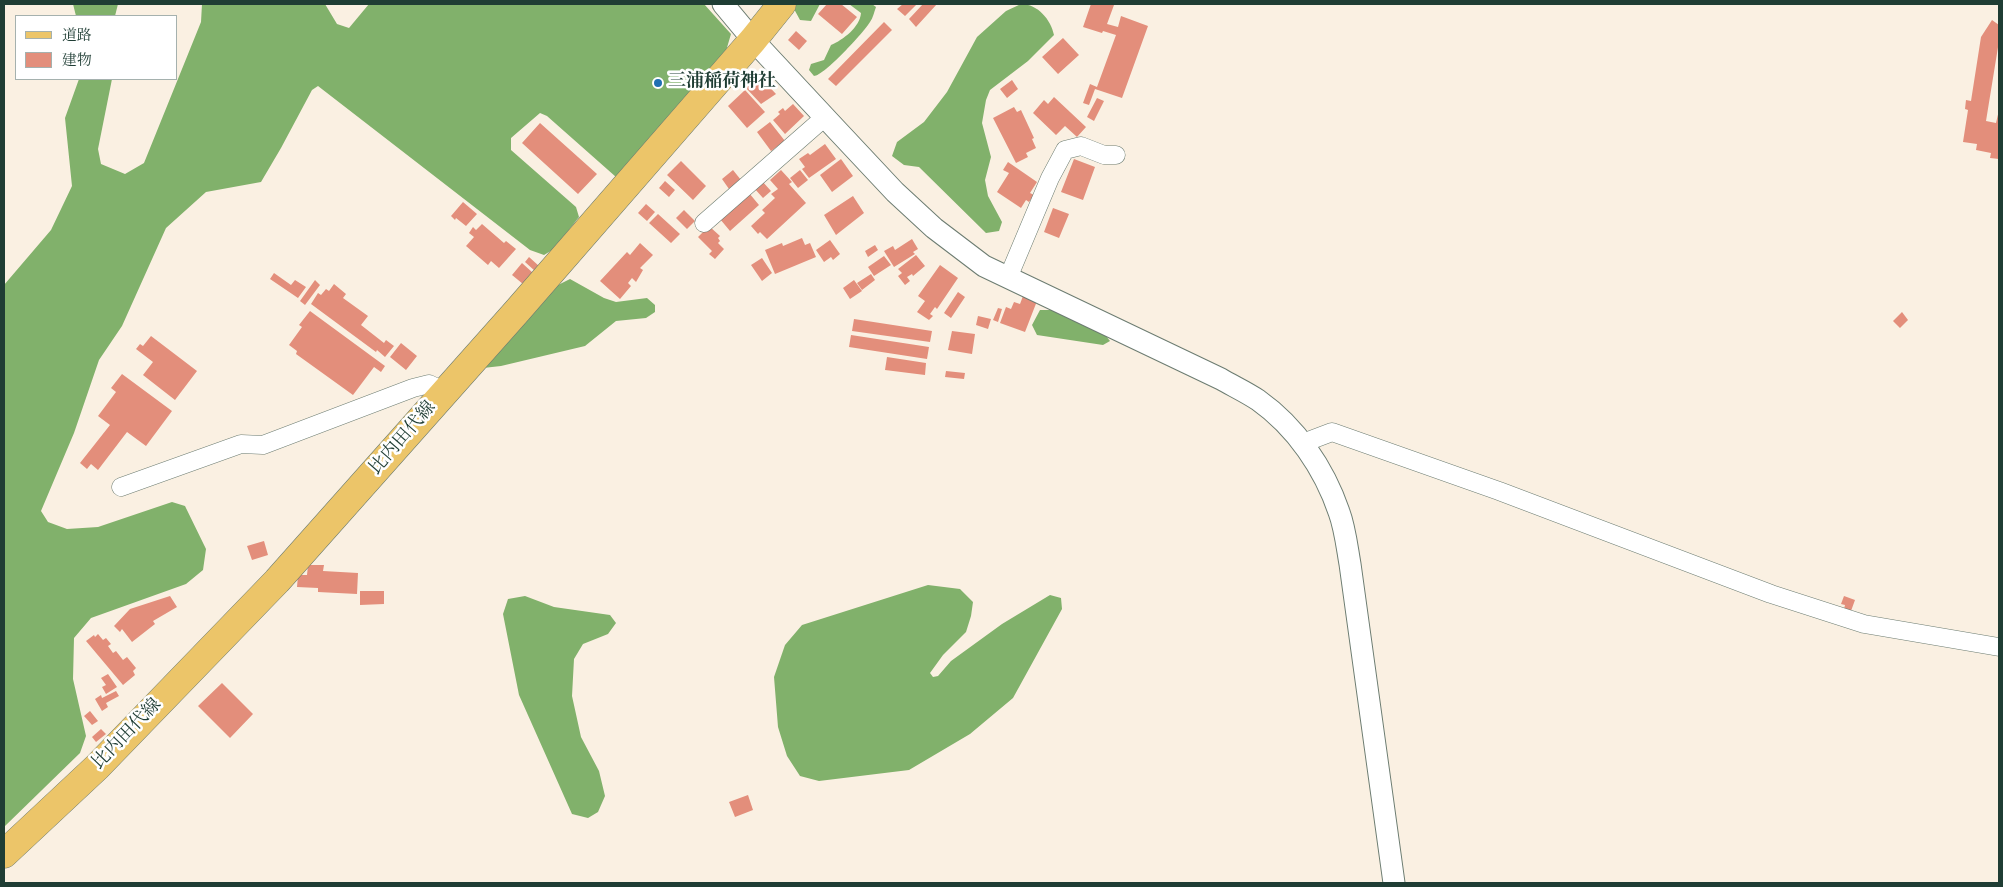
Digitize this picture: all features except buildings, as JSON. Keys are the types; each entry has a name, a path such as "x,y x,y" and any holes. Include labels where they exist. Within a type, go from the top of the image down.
{"main road":[{"name":"比内田代線","path":"4,854 97,767 277,581 446,392 753,40 782,4"}],"street":[{"path":"723,4 753,40 894,192 934,228 984,266 1221,379 1257,399 1303,443 1323,474 1340,513 1350,564 1394,883"},
{"path":"704,223 825,117"},
{"path":"1008,278 1050,178 1065,150 1081,146 1104,155 1116,155"},
{"path":"121,487 241,444 263,445 413,388 429,384 446,392"},
{"path":"1303,443 1332,432 1499,491 1772,594 1864,624 1999,647"}],"green space":[{"path":"73,4 118,4 115,15 76,15"},
{"path":"202,4 325,4 337,24 349,28 369,4 704,4 731,34 726,51 616,177 547,116 540,113 511,138 511,150 576,207 579,217 554,249 544,255 530,250 318,86 312,90 261,182 206,192 166,228 122,326 99,360 74,433 41,511 48,522 67,529 98,527 172,502 185,506 206,549 203,570 186,584 91,618 74,638 73,679 86,736 80,753 4,827 4,285 51,230 72,186 65,118 79,80 112,80 98,149 101,164 125,174 144,163 201,22"},
{"path":"796,4 820,4 811,21 800,20 794,9"},
{"path":"849,4 872,4 876,7 866,27 835,62 814,76 809,70 811,64 824,60 831,45 846,36 858,23 861,13"},
{"path":"1021,4 1033,7 1043,14 1050,24 1054,35 1028,61 990,90 986,100 982,123 991,157 985,180 988,196 1002,222 999,231 986,233 919,167 904,165 892,156 897,142 924,122 947,92 977,37 1006,11"},
{"path":"570,279 604,298 616,302 647,298 655,305 655,312 646,318 616,321 585,346 501,366 483,368 550,289"},
{"path":"1040,310 1055,310 1106,336 1110,341 1103,345 1037,335 1032,325"},
{"path":"928,585 960,589 973,602 966,632 943,655 930,673 933,677 938,676 951,661 1002,624 1050,595 1061,598 1062,609 1013,698 970,734 909,770 819,781 800,776 787,756 778,727 774,677 785,645 802,625"},
{"path":"525,596 554,607 610,615 616,623 608,634 583,644 574,659 572,696 581,737 599,771 605,796 598,812 588,818 572,814 519,695 503,614 508,599"}],"place":[{"name":"三浦稲荷神社","path":"658,83"}]}
